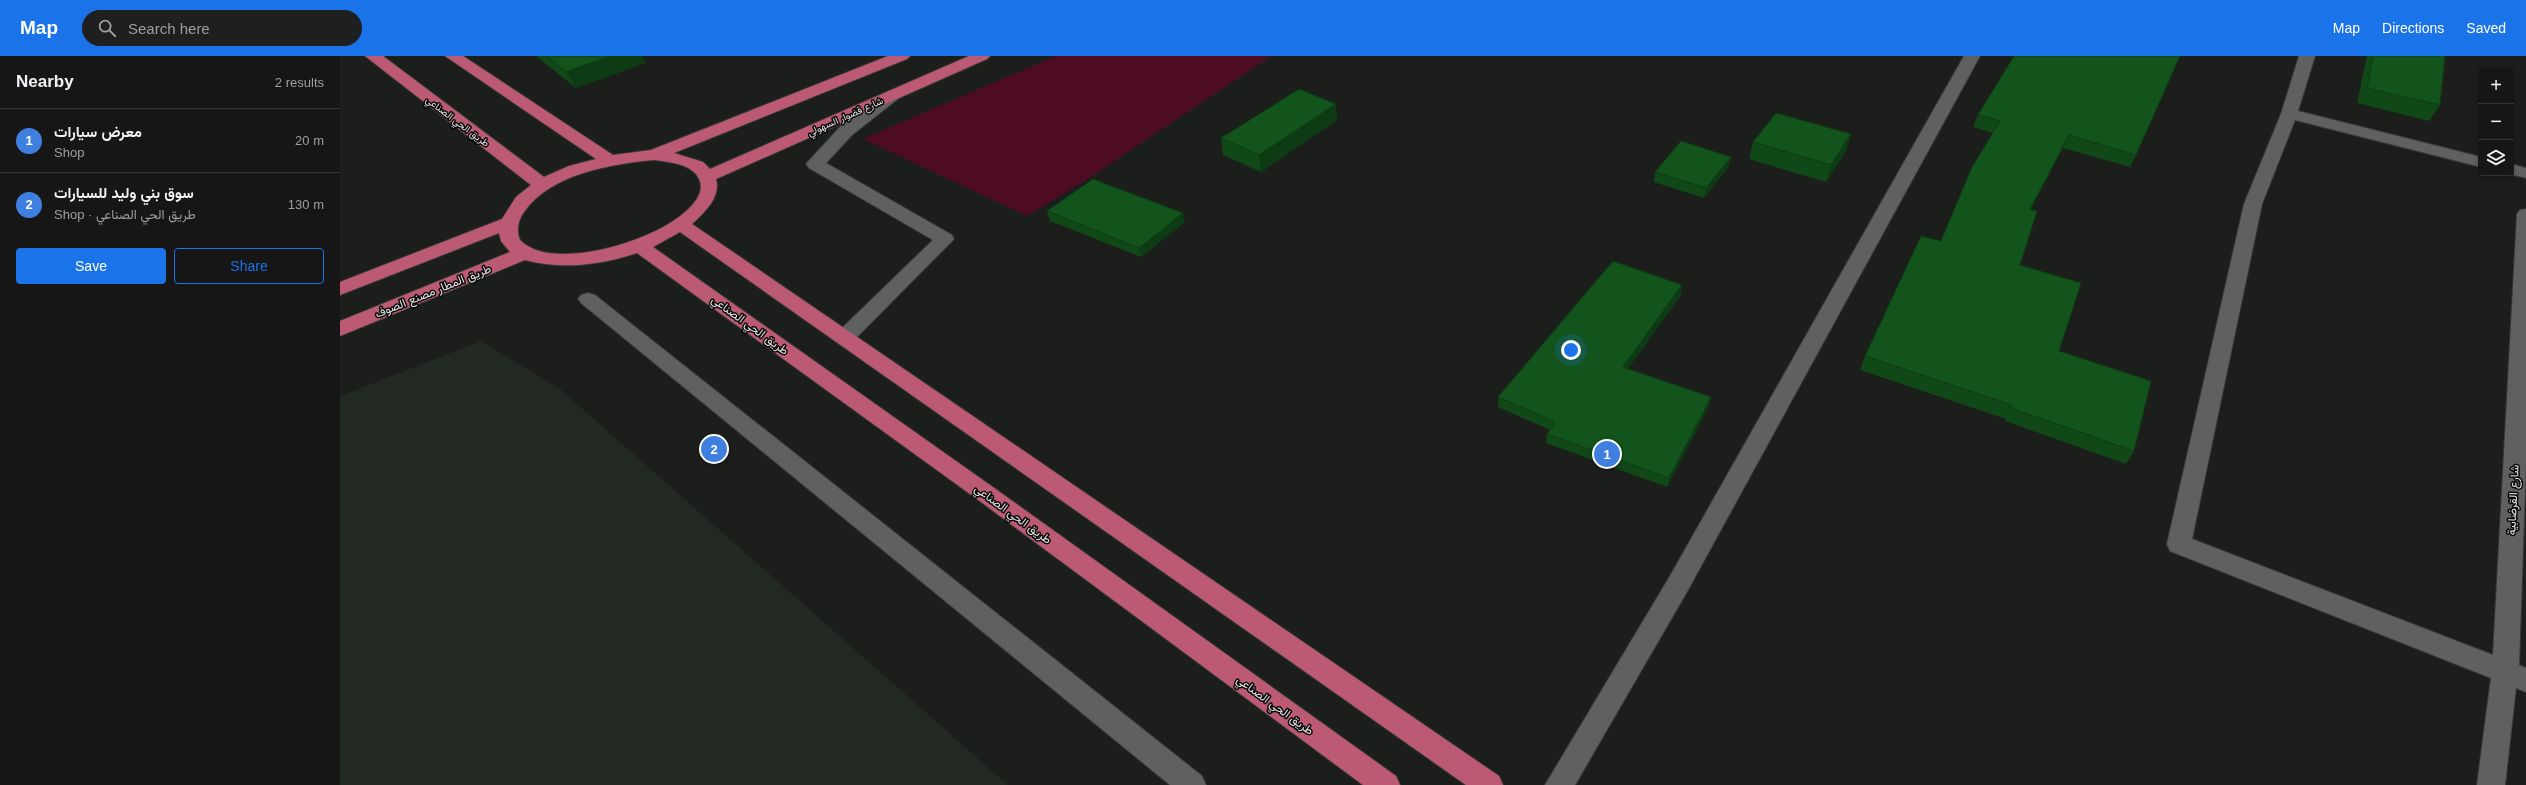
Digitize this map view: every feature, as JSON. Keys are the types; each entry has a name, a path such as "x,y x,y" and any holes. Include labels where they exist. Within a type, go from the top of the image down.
{"highway":[{"name":"طريق الحي الصناعي","path":"373,56 544,186"},
{"path":"453,56 609,160"},
{"path":"654,155 902,56"},
{"name":"شارع قضوار السهولي","path":"708,176 982,56"},
{"path":"654,155 689,160 701,167 708,176 710,187 706,199 696,211 681,224 639,246 614,254 582,259 543,258 526,253 514,245 508,235 509,223 519,206 544,186 578,169 609,160 654,155"},
{"path":"340,289 509,223"},
{"path":"681,224 1489,785"},
{"name":"طريق الحي الصناعي","path":"639,246 989,496 1386,785"},
{"name":"طريق المطار مصنع الصوف","path":"340,329 526,253"}],"street":[{"path":"1559,785 1679,583 1972,56"},
{"path":"2302,57 2289,114 2253,204 2179,544 2516,676"},
{"path":"845,337 945,239 815,164 846,131 893,95"},
{"path":"2289,114 2478,161"},
{"path":"2514,170 2526,173"},
{"name":"شارع القرضابية","path":"2491,785 2516,676 2526,214"},
{"path":"588,299 1192,785"}],"shaded area":[{"path":"1056,56 1271,56 1083,182 1027,216 863,139"},
{"path":"481,341 560,389 1008,785 340,785 340,396"}],"building":[{"path":"547,56 610,56 566,72"},
{"path":"2014,56 2180,56 2136,155 2069,135 2030,209 2037,211 2020,265 2081,283 2059,351 2151,381 2134,451 2011,408 2012,405 1865,356 1921,236 1941,241 1972,167 2000,121 1978,115"},
{"path":"2373,56 2445,56 2440,105 2367,88"},
{"path":"1299,89 1336,104 1259,155 1221,138"},
{"path":"1776,113 1851,134 1831,165 1753,142"},
{"path":"1681,141 1731,157 1706,188 1655,172"},
{"path":"1093,179 1183,213 1139,248 1047,211"},
{"path":"1613,261 1682,285 1623,367 1711,397 1669,478 1547,434 1555,422 1498,397"}],"place":[{"name":"سوق بني وليد للسيارات","path":"714,449"},
{"name":"معرض سيارات","path":"1607,454"}]}
